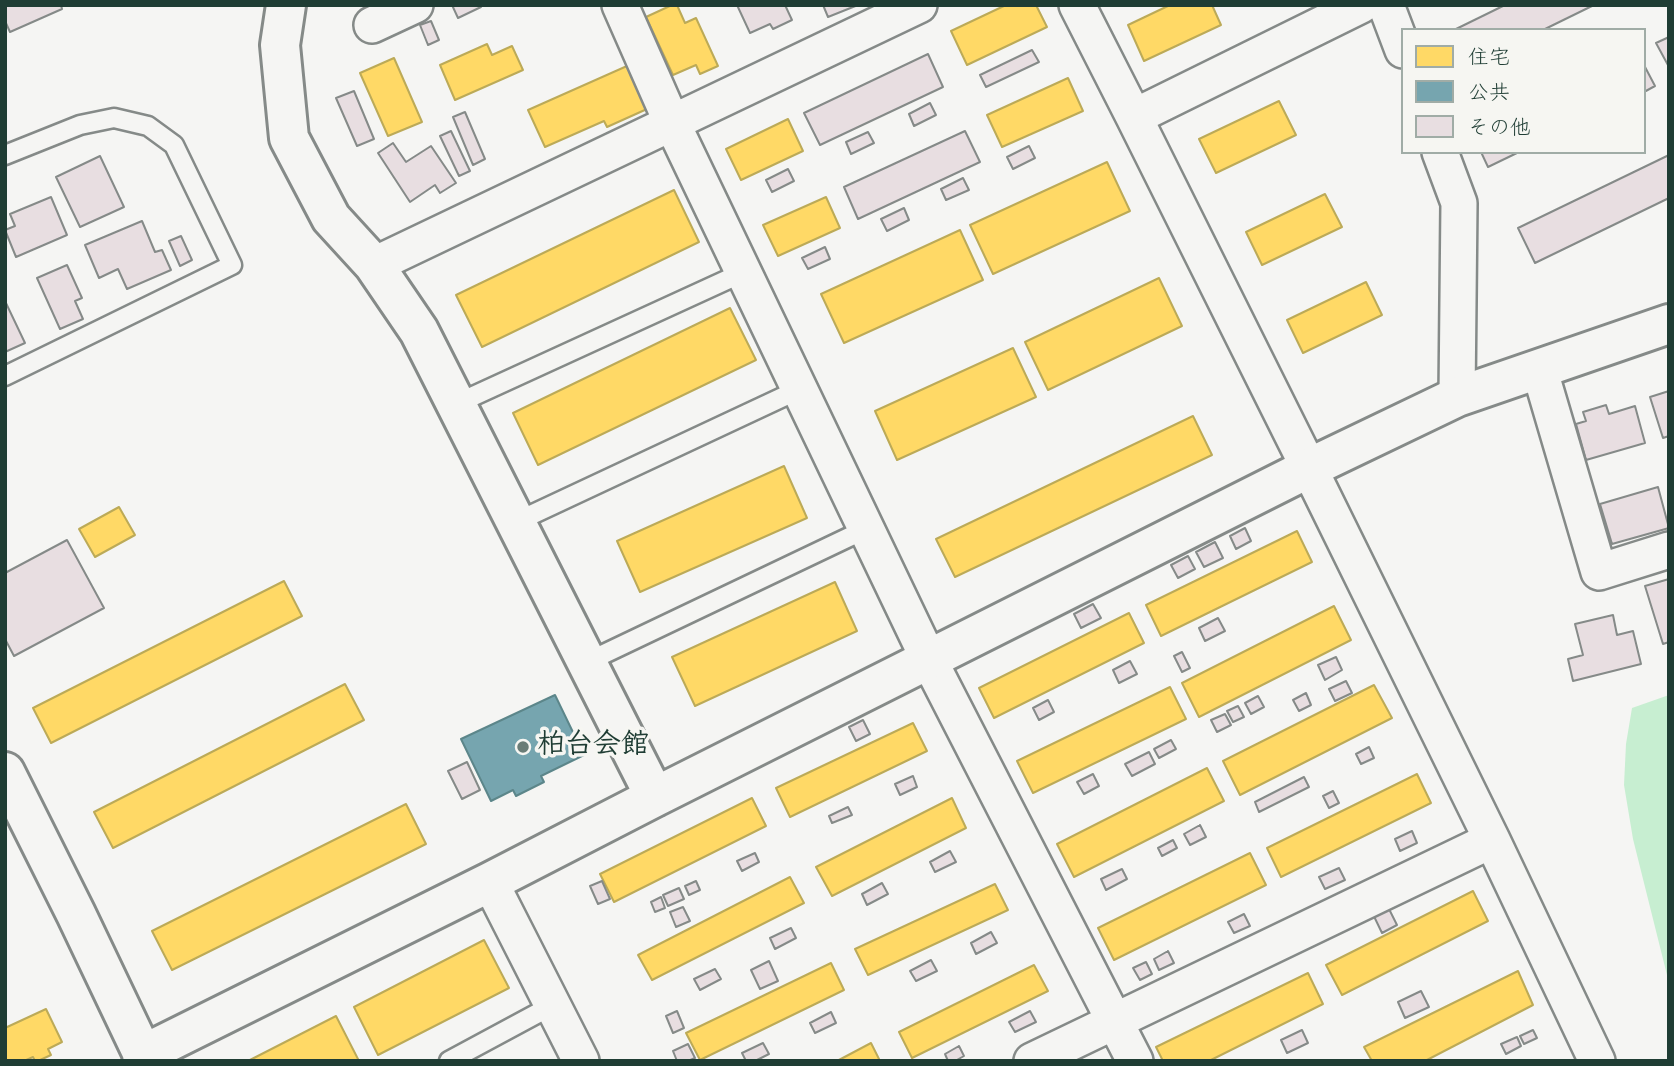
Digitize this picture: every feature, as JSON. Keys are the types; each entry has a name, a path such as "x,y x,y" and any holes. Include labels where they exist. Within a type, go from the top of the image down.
{"street":[{"path":"286,5 280,46 289,138 331,218 374,265 419,331 655,797"},
{"path":"372,25 415,5"},
{"path":"620,5 672,123 929,660 1135,1061"},
{"path":"374,265 919,5"},
{"path":"1077,5 1309,468 1597,1061"},
{"path":"1134,117 1361,5"},
{"path":"1386,5 1401,45"},
{"path":"1441,154 1459,203 1457,397"},
{"path":"5,772 144,1058 1309,468 1457,397 1669,324"},
{"path":"1539,368 1599,572 1669,550"},
{"path":"1032,1061 1492,840"},
{"path":"490,882 581,1061"}],"lane":[{"path":"5,155 79,125 114,118 148,126 174,145 232,265 5,376"},
{"path":"456,404 744,272"},
{"path":"516,522 800,389"},
{"path":"587,662 866,529"},
{"path":"449,1061 553,1006"}],"green space":[{"path":"1669,695 1669,983 1633,839 1624,785 1626,744 1632,708"}],"building: 住宅":[{"path":"677,5 685,23 696,18 718,66 700,74 696,65 673,75 646,17"},
{"path":"1006,5 1036,5 1047,27 967,65 951,31"},
{"path":"1170,5 1212,5 1221,25 1144,61 1128,25"},
{"path":"487,44 492,55 512,46 523,70 455,100 440,65"},
{"path":"394,58 422,122 388,136 360,73"},
{"path":"627,66 647,109 607,127 604,121 545,147 528,110"},
{"path":"1068,78 1083,111 1002,147 987,115"},
{"path":"1279,101 1296,135 1216,173 1199,139"},
{"path":"788,119 803,151 741,180 726,149"},
{"path":"1107,162 1130,211 993,274 970,225"},
{"path":"674,190 699,242 482,347 456,295"},
{"path":"1325,194 1342,227 1262,265 1246,232"},
{"path":"826,197 840,228 778,256 763,225"},
{"path":"960,230 983,280 844,343 821,294"},
{"path":"1159,278 1182,326 1048,390 1025,342"},
{"path":"1366,282 1382,315 1303,353 1287,320"},
{"path":"730,308 756,360 538,465 513,413"},
{"path":"1013,348 1036,397 897,460 875,411"},
{"path":"1193,416 1212,455 955,577 936,539"},
{"path":"784,466 807,518 640,592 617,541"},
{"path":"119,507 135,535 95,557 79,529"},
{"path":"1297,531 1312,562 1161,636 1146,605"},
{"path":"284,581 302,616 51,743 33,708"},
{"path":"835,582 857,631 695,706 672,657"},
{"path":"1334,606 1351,640 1199,717 1182,683"},
{"path":"1129,613 1144,643 994,718 979,688"},
{"path":"345,684 364,720 113,848 94,812"},
{"path":"1374,685 1392,718 1240,795 1223,761"},
{"path":"1170,687 1186,719 1033,793 1017,761"},
{"path":"913,723 927,751 790,817 776,788"},
{"path":"1207,768 1224,801 1074,877 1057,844"},
{"path":"1417,774 1431,803 1281,877 1267,848"},
{"path":"752,798 766,826 614,902 600,874"},
{"path":"952,798 966,828 832,896 816,867"},
{"path":"406,804 426,844 172,970 152,931"},
{"path":"1250,853 1266,885 1114,960 1098,928"},
{"path":"790,877 804,903 652,980 638,955"},
{"path":"995,884 1008,910 868,975 855,949"},
{"path":"1473,891 1488,921 1342,995 1326,965"},
{"path":"484,940 509,988 378,1055 354,1007"},
{"path":"831,963 844,990 700,1060 686,1033"},
{"path":"1034,965 1048,991 912,1058 899,1032"},
{"path":"1518,971 1533,1005 1425,1061 1372,1061 1364,1047"},
{"path":"1308,973 1323,1004 1209,1061 1163,1061 1156,1047"},
{"path":"46,1009 62,1042 48,1049 51,1055 38,1061 33,1057 24,1061 5,1061 5,1028"},
{"path":"336,1016 359,1061 248,1061"},
{"path":"871,1043 880,1061 837,1061"}],"building: 公共":[{"name":"柏台会館","path":"555,695 584,755 541,776 544,782 516,796 513,790 491,801 461,739"}],"building: その他":[{"path":"7,5 61,5 62,9 10,32 5,21"},
{"path":"452,5 480,5 481,7 458,18"},
{"path":"737,5 785,5 792,20 773,29 770,24 750,33"},
{"path":"823,5 858,5 828,17"},
{"path":"1505,5 1594,5 1547,28 1458,28"},
{"path":"431,21 439,40 428,45 420,25"},
{"path":"1669,37 1669,67 1656,43"},
{"path":"1032,50 1039,62 986,87 980,75"},
{"path":"928,54 943,87 820,145 804,113"},
{"path":"1646,69 1655,86 1646,91"},
{"path":"354,91 374,139 357,146 336,98"},
{"path":"930,103 936,115 914,126 909,114"},
{"path":"465,112 485,159 473,165 453,117"},
{"path":"451,131 470,171 459,176 440,136"},
{"path":"965,131 980,162 858,219 844,187"},
{"path":"868,132 874,143 851,154 846,142"},
{"path":"393,143 406,162 431,146 456,183 440,193 435,185 410,202 378,153"},
{"path":"1029,146 1035,158 1013,169 1007,157"},
{"path":"1482,154 1515,154 1488,167"},
{"path":"1669,155 1669,198 1535,263 1518,228"},
{"path":"100,156 124,207 80,227 56,177"},
{"path":"788,169 794,181 772,192 766,180"},
{"path":"963,178 969,190 946,200 941,189"},
{"path":"51,197 67,235 16,257 5,230 15,226 10,214"},
{"path":"904,208 909,220 887,231 881,219"},
{"path":"142,221 155,252 162,250 171,270 127,289 118,269 99,278 85,245"},
{"path":"181,236 192,260 180,266 169,241"},
{"path":"825,247 830,259 808,269 802,258"},
{"path":"67,265 82,298 75,301 83,319 60,329 37,278"},
{"path":"5,301 25,343 5,352"},
{"path":"1669,391 1669,436 1663,438 1650,397"},
{"path":"1606,405 1609,414 1635,406 1645,443 1586,460 1576,424 1586,421 1583,412"},
{"path":"1658,487 1669,528 1612,544 1600,504"},
{"path":"1245,528 1251,541 1236,549 1230,536"},
{"path":"67,540 104,608 14,656 5,639 5,573"},
{"path":"1215,542 1223,558 1204,567 1196,552"},
{"path":"1188,556 1195,569 1178,578 1171,565"},
{"path":"1669,579 1669,642 1663,644 1645,586"},
{"path":"1093,604 1101,618 1081,628 1074,614"},
{"path":"1613,615 1617,635 1633,631 1641,664 1573,681 1568,659 1583,655 1575,624"},
{"path":"1218,618 1225,631 1205,641 1199,628"},
{"path":"1182,652 1190,668 1182,672 1174,656"},
{"path":"1336,657 1342,670 1325,680 1318,665"},
{"path":"1130,661 1137,674 1119,683 1113,670"},
{"path":"1346,681 1352,693 1335,701 1329,689"},
{"path":"1306,693 1311,705 1299,711 1293,700"},
{"path":"1258,696 1264,707 1251,714 1245,703"},
{"path":"1048,700 1054,712 1039,720 1033,708"},
{"path":"1238,706 1244,717 1233,722 1227,711"},
{"path":"1225,714 1231,725 1217,732 1211,720"},
{"path":"863,720 870,734 856,741 849,727"},
{"path":"1171,740 1176,749 1159,758 1154,749"},
{"path":"1369,747 1374,758 1361,764 1356,754"},
{"path":"1149,752 1155,764 1132,776 1125,764"},
{"path":"467,762 480,790 462,799 448,771"},
{"path":"1093,774 1099,786 1084,794 1077,782"},
{"path":"913,776 917,787 900,795 895,784"},
{"path":"1304,777 1309,787 1259,812 1255,802"},
{"path":"1333,791 1339,803 1329,808 1323,796"},
{"path":"848,807 852,815 832,823 829,816"},
{"path":"1200,825 1206,837 1190,845 1184,834"},
{"path":"1412,831 1417,843 1400,851 1395,839"},
{"path":"1173,840 1177,848 1162,856 1158,848"},
{"path":"950,851 956,862 935,872 930,862"},
{"path":"755,853 759,862 742,871 737,861"},
{"path":"1339,868 1345,880 1325,889 1319,877"},
{"path":"1122,869 1127,879 1106,890 1101,879"},
{"path":"602,881 610,899 598,904 590,886"},
{"path":"696,881 700,890 689,895 685,886"},
{"path":"882,883 888,894 867,905 862,894"},
{"path":"679,888 684,899 668,906 663,895"},
{"path":"661,897 665,908 655,912 651,902"},
{"path":"1385,901 1397,925 1382,933 1370,908"},
{"path":"683,907 690,921 676,927 670,912"},
{"path":"1244,914 1250,926 1234,933 1228,922"},
{"path":"791,928 796,938 775,949 770,938"},
{"path":"991,932 997,943 976,954 971,943"},
{"path":"1168,951 1174,963 1159,970 1154,959"},
{"path":"931,960 937,971 916,981 910,971"},
{"path":"769,961 778,981 760,989 751,970"},
{"path":"1146,962 1152,974 1140,980 1133,968"},
{"path":"715,969 721,979 700,990 694,979"},
{"path":"1421,991 1429,1007 1405,1018 1398,1002"},
{"path":"677,1011 684,1028 673,1033 666,1016"},
{"path":"1030,1011 1036,1022 1015,1032 1009,1022"},
{"path":"831,1012 836,1023 815,1033 810,1023"},
{"path":"1302,1030 1308,1043 1287,1053 1281,1040"},
{"path":"1533,1030 1537,1038 1524,1044 1520,1036"},
{"path":"1517,1037 1521,1046 1506,1054 1501,1044"},
{"path":"763,1043 769,1054 755,1061 746,1061 742,1053"},
{"path":"688,1044 695,1058 677,1061 673,1051"},
{"path":"959,1046 964,1056 948,1061 945,1054"}],"place":[{"name":"柏台会館","path":"523,747"}]}
